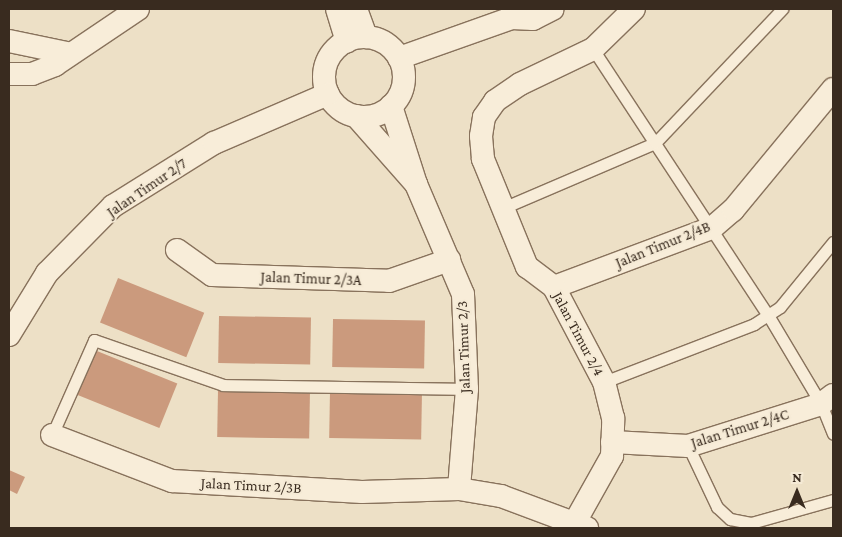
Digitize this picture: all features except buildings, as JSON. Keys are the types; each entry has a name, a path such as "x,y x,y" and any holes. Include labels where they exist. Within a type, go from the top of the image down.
{"street":[{"path":"9,74 32,74 56,65 67,54 138,9"},
{"path":"337,9 357,39 391,48 399,58 403,84 391,106 368,117 344,112 328,94 324,82 329,58 357,39"},
{"path":"356,9 357,39"},
{"path":"399,58 514,13 533,19 553,9"},
{"path":"593,49 634,9"},
{"path":"9,41 67,54"},
{"name":"Jalan Timur 2/4","path":"581,525 612,456 613,418 604,382 554,287 527,267 483,159 481,136 484,117 495,101 520,84 593,49"},
{"name":"Jalan Timur 2/4B","path":"554,287 712,228 733,210 833,89"},
{"name":"Jalan Timur 2/7","path":"9,335 47,273 114,206 214,143 328,94"},
{"path":"391,106 416,184"},
{"path":"356,116 416,184"},
{"name":"Jalan Timur 2/3","path":"416,184 463,294 467,389 459,489"},
{"name":"Jalan Timur 2/3A","path":"177,250 212,275 222,276 389,281 450,260"},
{"name":"Jalan Timur 2/4C","path":"612,442 688,446 827,400"},
{"name":"Jalan Timur 2/3B","path":"52,435 172,481 362,492 459,489 501,496 581,525"}],"lane":[{"path":"503,208 655,143 782,9"},
{"path":"593,49 827,400 833,434"},
{"path":"604,382 754,324 780,307 833,242"},
{"path":"52,435 94,340 224,385 467,389"},
{"path":"688,446 717,507 730,519 750,522 833,500"}]}
